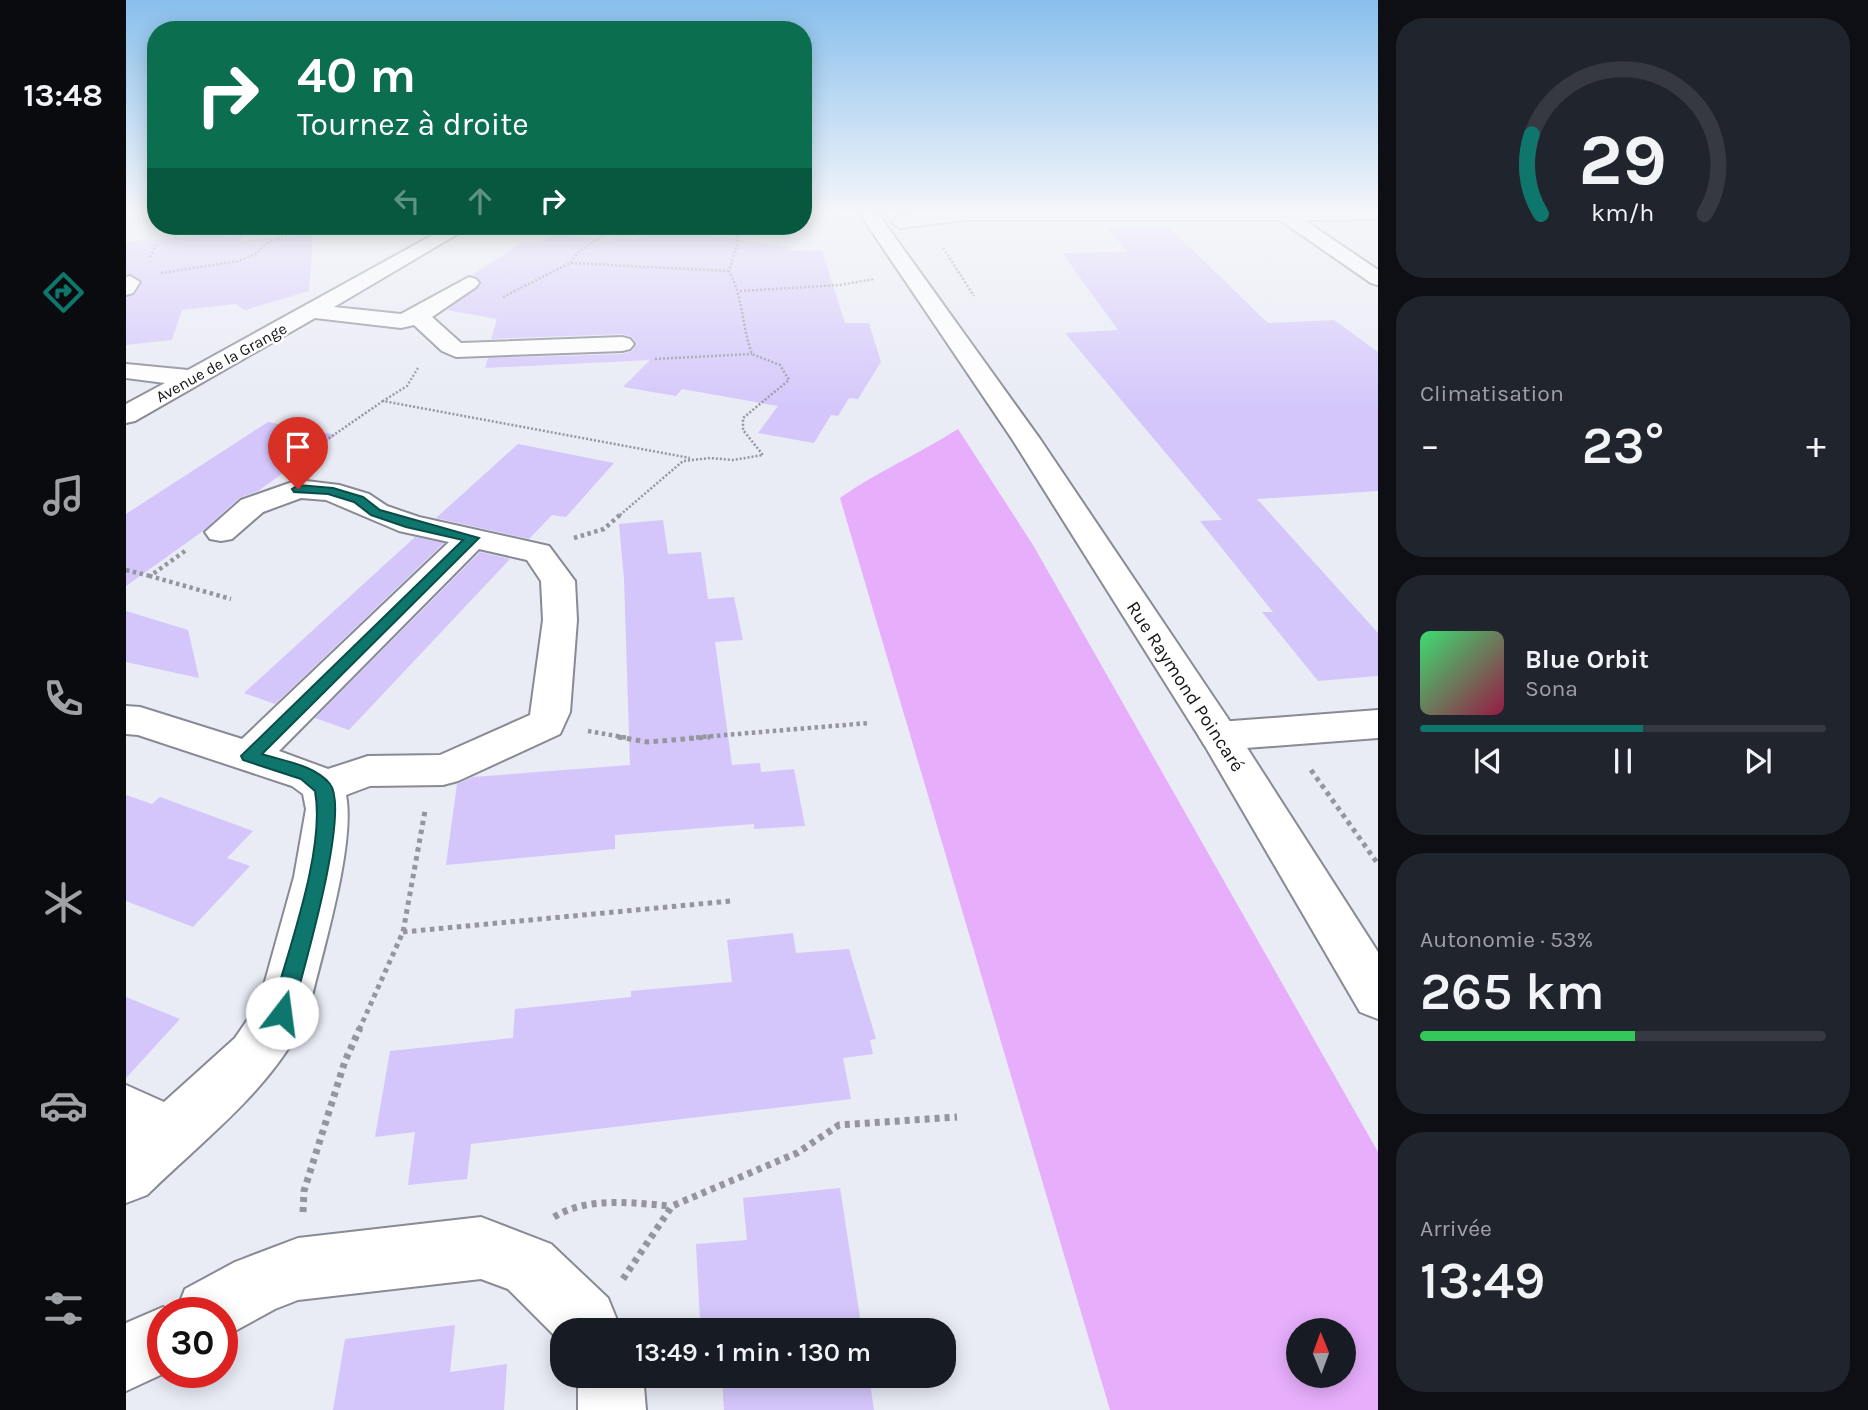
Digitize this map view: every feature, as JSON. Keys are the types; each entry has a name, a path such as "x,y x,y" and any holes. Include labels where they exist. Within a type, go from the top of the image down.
{"street":[{"name":"Avenue de la Grange","path":"126,415 372,277"},
{"name":"Rue Raymond Poincaré","path":"911,277 950,334 988,381 1219,736 1378,996"},
{"name":"Rue Raymond Poincaré","path":"934,277 973,341 988,381"},
{"path":"311,311 386,321 417,317 469,283"},
{"path":"417,317 431,323 449,345 471,351 622,344"},
{"path":"126,371 192,378"},
{"path":"223,530 252,506 298,489 329,491 358,500 376,512 410,524 538,553 558,581 560,620 551,712 546,724 516,740 443,770 368,771 323,788"},
{"path":"249,756 472,538"},
{"path":"126,720 140,721 307,775 323,788 327,809 317,877 282,1013 254,1056 148,1124 126,1174"},
{"path":"1219,736 1378,724"},
{"path":"234,1297 257,1284 298,1269 481,1248 529,1266 586,1321 604,1308"},
{"path":"126,1358 147,1347"},
{"path":"611,1388 612,1410"}],"path":[{"path":"128,286 153,277"},
{"path":"471,351 479,344 494,307 503,296 541,277"},
{"path":"732,277 740,291 744,332 752,354"},
{"path":"740,291 840,285 879,277"},
{"path":"383,401 691,458 733,460 762,455 743,430 743,418 789,380 788,374 778,364 752,354 651,359"},
{"path":"303,455 313,452 407,386 418,368"},
{"path":"538,553 604,529 683,461 691,458"},
{"path":"150,576 218,528 223,530"},
{"path":"126,570 231,599"},
{"path":"546,724 647,742 869,723"},
{"path":"298,1269 304,1191 345,1061 403,932 430,781 443,770"},
{"path":"403,932 731,901"},
{"path":"506,1258 562,1209 621,1203 672,1206 797,1153 839,1125 957,1116"},
{"path":"604,1308 672,1206"}],"shaded area":[{"path":"958,429 1033,545 1378,1152 1378,1410 1110,1410 840,498"}],"building":[{"path":"136,277 310,277 309,291 245,310 235,304 182,310 172,340 126,345 126,297 135,294 143,281"},
{"path":"478,277 830,277 845,323 869,323 881,362 858,399 849,398 838,416 831,415 814,443 758,433 778,406 682,389 676,396 623,387 650,360 485,368 488,358 622,354 632,351 637,344 632,337 622,334 491,339 497,319 447,310 481,285"},
{"path":"1079,277 1220,277 1268,323 1334,320 1378,352 1378,491 1257,499 1378,633 1378,676 1318,681 1262,612 1273,612 1200,521 1222,520 1065,333 1118,330"},
{"path":"268,422 336,435 258,491 239,498 203,531 126,586 126,514"},
{"path":"518,444 614,463 566,517 552,515 529,539 436,518"},
{"path":"663,520 668,554 701,552 708,599 734,597 743,640 715,642 732,765 760,763 761,772 794,769 805,826 754,829 754,824 615,835 615,849 446,865 457,784 473,777 630,765 624,579 619,524"},
{"path":"415,537 444,543 275,704 244,693"},
{"path":"480,552 510,559 349,730 315,718"},
{"path":"126,611 188,630 199,678 126,662"},
{"path":"126,795 152,804 160,797 253,831 227,858 250,866 193,927 126,901"},
{"path":"793,933 796,953 849,949 876,1039 870,1040 873,1054 843,1058 851,1099 471,1144 467,1179 408,1185 415,1132 375,1137 390,1051 513,1038 515,1009 631,997 631,991 732,982 727,940"},
{"path":"126,997 180,1019 126,1078"},
{"path":"840,1188 860,1318 700,1318 696,1244 747,1240 743,1198"},
{"path":"455,1325 450,1372 507,1364 504,1410 333,1410 345,1339"},
{"path":"723,1388 871,1388 874,1410 724,1410"}],"route":[{"path":"282,1013 317,877 327,809 323,788 307,775 249,756 472,538 410,524 376,512 358,500 329,491 298,489"}]}
